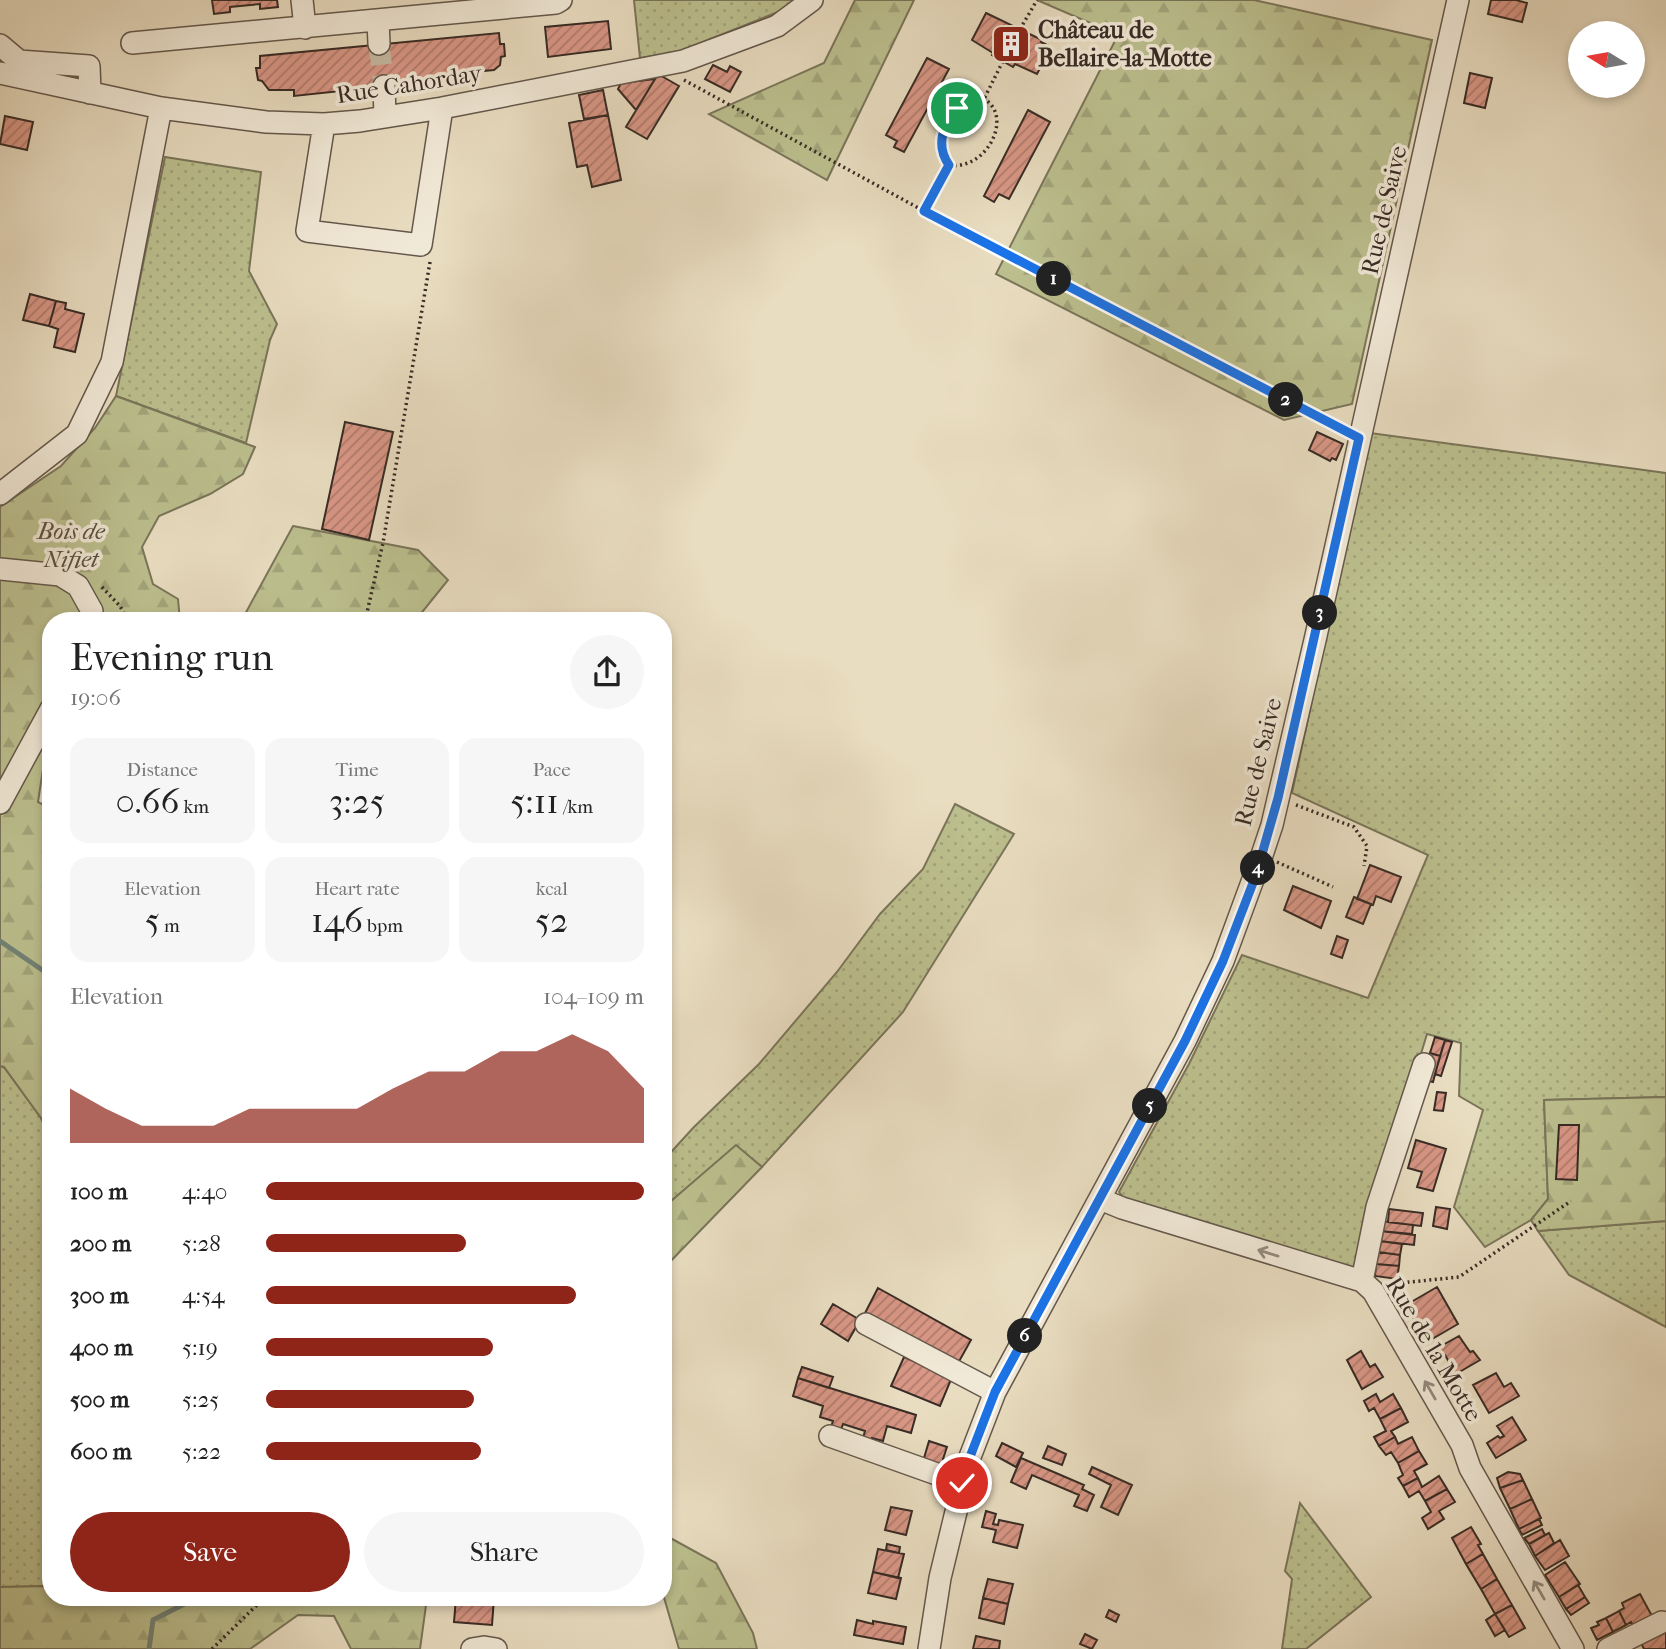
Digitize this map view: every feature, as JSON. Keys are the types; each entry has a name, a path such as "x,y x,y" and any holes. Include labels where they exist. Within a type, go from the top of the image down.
{"street":[{"path":"302,0 305,28"},
{"path":"132,43 378,20 448,7 556,3 561,0"},
{"name":"Rue Cahorday","path":"0,73 161,108 266,122 324,124 442,108 683,61 777,26 812,0"},
{"name":"Rue de Saive","path":"929,1649 940,1578 962,1483 995,1392 1196,1018 1223,961 1262,855 1278,798 1458,0"},
{"path":"378,20 379,44"},
{"path":"0,45 19,61 89,66 90,93"},
{"path":"384,86 385,117"},
{"path":"0,494 77,434 112,362 161,108"},
{"path":"324,124 307,231 421,245 442,108"},
{"path":"0,569 60,575 78,586 92,612"},
{"path":"0,803 42,726"},
{"path":"1367,1286 1377,1207 1424,1063"},
{"name":"Rue de la Motte","path":"1100,1199 1367,1286 1462,1445 1470,1468 1573,1649"},
{"path":"866,1324 995,1392"},
{"path":"830,1436 962,1483"},
{"path":"1608,1649 1662,1622"},
{"path":"472,1649 496,1649"}],"path":[{"path":"1020,29 1037,0"},
{"path":"984,99 1003,61"},
{"path":"682,80 924,211 1359,438"},
{"path":"968,97 984,99 991,103 997,117 988,150 961,167 949,165 941,154 946,122 968,97"},
{"path":"924,211 949,165"},
{"path":"367,612 383,543 431,255"},
{"path":"1278,798 1354,827 1367,846 1364,866"},
{"path":"1262,855 1334,887"},
{"path":"1367,1286 1459,1277 1571,1201"},
{"path":"212,1649 256,1606"}],"green space":[{"path":"634,0 800,0 778,12 678,52 640,58"},
{"path":"855,0 914,0 827,180 709,114 824,63"},
{"path":"1037,0 1254,0 1432,40 1352,404 1284,420 996,274 1118,35"},
{"path":"165,157 261,172 249,271 277,324 270,340 246,443 116,396"},
{"name":"Bois de Nifiet","path":"116,396 255,447 243,474 210,494 159,516 142,547 153,584 178,599 179,612 42,612 42,776 38,802 42,804 42,1120 4,1067 0,1066 0,507 61,466 95,428"},
{"path":"1370,433 1666,473 1666,1097 1544,1100 1548,1199 1531,1220 1485,1247 1454,1207 1483,1110 1459,1096 1461,1043 1427,1034 1355,1271 1125,1200 1119,1192 1189,1064 1242,955 1368,998 1428,855 1292,793"},
{"path":"293,526 418,550 448,580 422,612 246,612"},
{"path":"955,804 1014,834 903,1012 762,1167 736,1146 672,1200 672,1151 759,1064 837,972 880,914 923,869"},
{"path":"0,1066 4,1067 42,1120 42,1586 0,1587"},
{"path":"1666,1097 1666,1221 1538,1231 1531,1220 1548,1199 1544,1100"},
{"path":"736,1145 762,1167 672,1260 672,1200"},
{"path":"1666,1221 1666,1327 1569,1275 1538,1231"},
{"path":"1300,1503 1371,1597 1306,1649 1282,1649 1292,1579 1285,1571"},
{"path":"672,1539 716,1563 753,1633 757,1649 679,1649 666,1606 672,1606"},
{"path":"42,1586 42,1606 426,1606 420,1649 351,1649 334,1616 298,1615 250,1649 0,1649 0,1587"}],"building":[{"path":"212,0 277,0 278,7 260,9 260,4 230,7 230,12 214,14"},
{"path":"1491,0 1527,3 1522,22 1488,14"},
{"name":"Château de Bellaire-la-Motte","path":"986,13 1051,47 1037,74 1015,64 1013,67 972,40"},
{"path":"608,21 611,49 548,57 545,27"},
{"path":"499,33 505,56 501,57 500,65 494,70 473,72 473,77 294,96 294,90 269,90 258,80 256,68 260,68 260,56"},
{"path":"927,58 949,69 904,152 894,147 897,141 886,135"},
{"path":"713,65 727,72 730,66 741,72 730,92 705,79"},
{"path":"1470,73 1492,78 1485,108 1464,103"},
{"path":"658,74 679,86 647,139 626,127"},
{"path":"655,79 636,110 618,89 621,83"},
{"path":"603,90 608,115 584,119 579,95"},
{"path":"1028,110 1050,122 1009,199 999,194 994,202 984,196"},
{"path":"608,115 621,180 592,187 587,165 577,167 569,123"},
{"path":"5,116 33,122 27,150 0,144"},
{"path":"30,294 56,301 49,326 23,320"},
{"path":"56,301 66,303 65,309 84,314 75,352 54,347 58,329 49,326"},
{"path":"345,422 393,432 369,540 322,529"},
{"path":"1317,432 1343,444 1336,460 1332,458 1330,461 1309,450"},
{"path":"1370,865 1401,877 1391,902 1376,896 1373,905 1357,899"},
{"path":"1293,886 1331,901 1321,928 1284,910"},
{"path":"1354,897 1371,904 1363,924 1346,917"},
{"path":"1337,936 1348,940 1342,958 1331,954"},
{"path":"1435,1037 1445,1040 1440,1056 1430,1053"},
{"path":"1445,1040 1452,1042 1441,1076 1435,1074"},
{"path":"1430,1053 1440,1056 1433,1082 1422,1079"},
{"path":"1437,1092 1446,1093 1443,1111 1434,1110"},
{"path":"1559,1125 1579,1125 1577,1180 1556,1179"},
{"path":"1416,1140 1446,1149 1433,1191 1417,1187 1422,1172 1408,1168"},
{"path":"1436,1207 1450,1209 1447,1229 1433,1226"},
{"path":"1389,1209 1423,1213 1421,1226 1388,1222"},
{"path":"1381,1221 1413,1225 1412,1234 1380,1231"},
{"path":"1380,1231 1415,1235 1414,1245 1379,1241"},
{"path":"1379,1241 1402,1244 1400,1255 1378,1252"},
{"path":"1378,1252 1400,1255 1399,1266 1376,1264"},
{"path":"1376,1264 1399,1266 1397,1279 1375,1276"},
{"path":"1437,1287 1458,1324 1427,1342 1406,1305"},
{"path":"878,1288 971,1340 957,1365 865,1313"},
{"path":"833,1304 860,1320 848,1341 821,1324"},
{"path":"1459,1336 1470,1352 1473,1351 1480,1360 1456,1374 1445,1355 1437,1359 1432,1351"},
{"path":"1361,1351 1370,1367 1375,1364 1383,1377 1362,1389 1347,1360"},
{"path":"904,1357 952,1377 940,1406 891,1386"},
{"path":"802,1367 833,1377 829,1388 798,1378"},
{"path":"1496,1373 1504,1387 1511,1383 1519,1396 1489,1413 1473,1385"},
{"path":"798,1378 916,1415 911,1433 887,1426 883,1441 872,1438 870,1448 861,1445 865,1431 843,1424 841,1430 831,1427 833,1421 820,1417 823,1406 793,1396"},
{"path":"1376,1394 1380,1402 1393,1394 1401,1408 1380,1419 1374,1408 1369,1411 1364,1401"},
{"path":"1401,1408 1408,1422 1391,1431 1395,1437 1379,1446 1374,1437 1386,1431 1380,1419"},
{"path":"1512,1417 1526,1440 1496,1458 1487,1443 1498,1436 1504,1436 1497,1426"},
{"path":"1395,1437 1398,1444 1412,1437 1419,1451 1398,1463 1391,1452 1386,1455 1379,1446"},
{"path":"929,1441 947,1447 943,1459 947,1460 944,1472 922,1465"},
{"path":"1002,1443 1023,1453 1016,1467 996,1456"},
{"path":"1048,1446 1066,1454 1062,1465 1043,1458"},
{"path":"1419,1451 1427,1464 1414,1471 1418,1478 1403,1486 1398,1478 1403,1475 1398,1463"},
{"path":"1021,1458 1084,1485 1082,1489 1094,1495 1087,1511 1074,1506 1079,1495 1032,1475 1026,1489 1011,1482"},
{"path":"1092,1467 1132,1485 1118,1515 1101,1507 1111,1485 1089,1474"},
{"path":"1508,1472 1520,1474 1523,1480 1500,1488 1497,1478"},
{"path":"1439,1476 1447,1489 1425,1501 1419,1491 1409,1497 1403,1486 1418,1478 1422,1487"},
{"path":"1523,1480 1532,1499 1510,1509 1500,1488"},
{"path":"1447,1489 1455,1502 1439,1511 1444,1519 1428,1529 1422,1518 1431,1512 1425,1501"},
{"path":"1532,1499 1541,1518 1519,1529 1510,1509"},
{"path":"891,1507 912,1511 906,1535 885,1530"},
{"path":"986,1511 996,1514 993,1524 998,1525 999,1520 1023,1525 1017,1548 993,1542 996,1530 982,1527"},
{"path":"1539,1519 1542,1525 1522,1535 1519,1529"},
{"path":"1471,1527 1481,1544 1478,1545 1483,1554 1466,1564 1452,1538"},
{"path":"1542,1529 1545,1535 1529,1544 1524,1538"},
{"path":"1549,1533 1554,1543 1535,1556 1529,1544"},
{"path":"1560,1540 1569,1556 1545,1570 1535,1556"},
{"path":"887,1544 900,1547 899,1553 886,1550"},
{"path":"878,1549 904,1554 898,1578 873,1572"},
{"path":"1483,1554 1497,1579 1481,1589 1466,1564"},
{"path":"1565,1562 1580,1584 1559,1597 1545,1575"},
{"path":"873,1572 901,1578 896,1599 868,1593"},
{"path":"988,1579 1013,1584 1008,1604 983,1598"},
{"path":"1497,1579 1512,1605 1495,1614 1481,1589"},
{"path":"1578,1585 1585,1597 1566,1609 1559,1597"},
{"path":"1640,1594 1652,1616 1633,1626 1631,1622 1626,1625 1619,1611 1624,1608 1622,1603"},
{"path":"1585,1597 1589,1603 1571,1615 1566,1609"},
{"path":"983,1598 1008,1604 1004,1624 979,1618"},
{"path":"1512,1605 1525,1628 1509,1637 1495,1614"},
{"path":"455,1606 493,1606 492,1625 454,1622"},
{"path":"1109,1610 1119,1615 1116,1622 1106,1617"},
{"path":"1619,1611 1626,1625 1613,1632 1606,1618"},
{"path":"1495,1614 1505,1630 1495,1636 1486,1620"},
{"path":"1606,1618 1613,1632 1597,1640 1591,1628"},
{"path":"857,1620 906,1627 903,1644 854,1635"},
{"path":"1666,1630 1666,1649 1644,1649 1640,1641"},
{"path":"1085,1634 1097,1640 1092,1649 1080,1644"},
{"path":"976,1636 1000,1641 999,1649 973,1649"}],"waterway":[{"path":"0,941 42,970"},
{"path":"149,1649 153,1620 180,1606"}],"tunnel":[{"path":"379,44 384,86"}],"place":[{"name":"Château de Bellaire-la-Motte","path":"1011,44"}],"route":[{"path":"957,108 946,122 942,137 941,154 949,165 924,211 1359,438 1272,825 1256,875 1223,961 1185,1041 995,1392 962,1483"}]}
